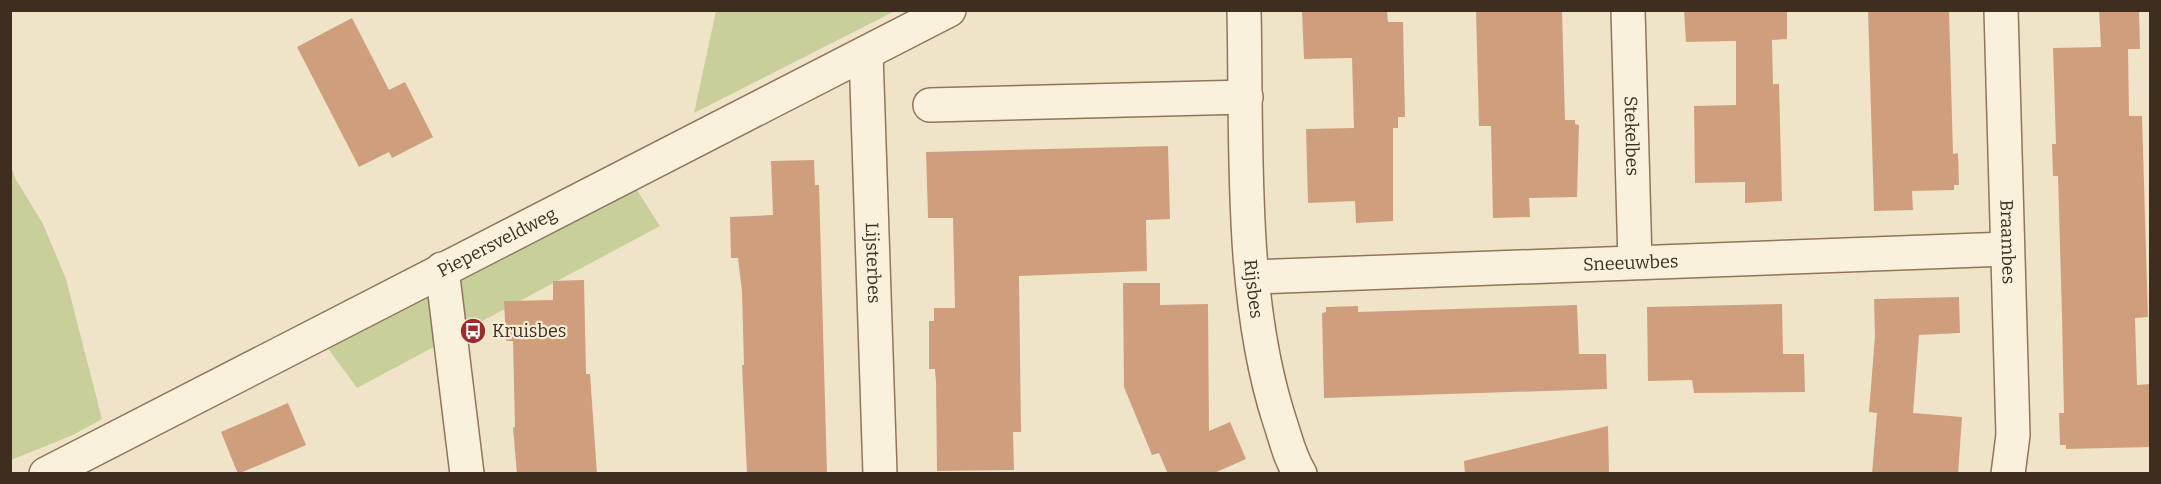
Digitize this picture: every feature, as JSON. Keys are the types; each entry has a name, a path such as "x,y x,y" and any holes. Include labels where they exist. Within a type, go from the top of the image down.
{"street":[{"name":"Piepersveldweg","path":"46,474 949,10"},
{"name":"Rijsbes","path":"1244,10 1256,320 1268,387 1294,465 1300,474"},
{"name":"Stekelbes","path":"1629,10 1635,262"},
{"name":"Braambes","path":"2001,10 2013,435 2008,474"},
{"name":"Lijsterbes","path":"866,52 880,474"},
{"path":"930,105 1246,97"},
{"name":"Sneeuwbes","path":"1253,277 2007,249"},
{"path":"442,269 467,474"}],"green space":[{"path":"716,10 895,11 694,113"},
{"path":"10,162 15,178 43,224 66,279 102,419 73,435 11,460"},
{"path":"635,187 660,226 357,388 327,347"}],"building":[{"path":"1302,10 1387,10 1388,22 1403,22 1405,117 1398,117 1398,128 1393,128 1393,221 1356,223 1355,201 1308,203 1306,129 1354,128 1352,58 1304,59"},
{"path":"1476,10 1562,10 1565,120 1575,120 1575,124 1579,125 1577,197 1529,198 1530,217 1493,218 1491,126 1479,126"},
{"path":"1684,10 1787,10 1787,39 1772,40 1773,84 1779,84 1782,201 1745,203 1745,182 1695,183 1694,106 1736,105 1736,41 1686,42"},
{"path":"1868,10 1949,10 1953,154 1958,153 1959,185 1954,185 1954,190 1912,191 1913,210 1874,211"},
{"path":"2099,10 2139,10 2140,49 2128,49 2129,116 2142,116 2148,317 2135,318 2137,385 2150,384 2151,447 2066,449 2066,445 2060,445 2059,413 2064,413 2058,176 2053,176 2052,144 2056,144 2053,48 2101,47"},
{"path":"352,18 389,90 405,82 433,137 392,158 389,152 359,167 297,47"},
{"path":"1168,146 1170,219 1146,220 1147,271 1019,276 1021,432 1013,432 1014,470 937,471 936,382 935,369 929,369 929,321 934,321 934,308 955,308 953,218 928,218 926,152"},
{"path":"814,160 815,185 819,185 827,474 747,474 742,365 744,365 742,292 738,258 731,258 730,217 773,215 771,161"},
{"path":"584,280 586,374 590,374 597,474 517,474 513,428 515,427 513,341 506,341 504,301 553,300 553,281"},
{"path":"1123,283 1160,283 1160,305 1208,304 1209,431 1230,422 1246,459 1212,474 1168,474 1159,453 1152,455 1124,387"},
{"path":"1959,297 1960,333 1919,335 1913,413 1962,417 1958,474 1872,474 1877,413 1869,412 1875,336 1874,299"},
{"path":"1782,304 1783,354 1804,354 1805,392 1694,393 1692,380 1648,381 1647,307"},
{"path":"1577,305 1579,354 1606,354 1607,389 1324,398 1322,313 1326,312 1326,307 1358,306 1358,312"},
{"path":"288,403 306,445 238,474 221,432"},
{"path":"1608,426 1609,474 1465,474 1464,461"}],"place":[{"name":"Kruisbes","path":"473,331"}]}
